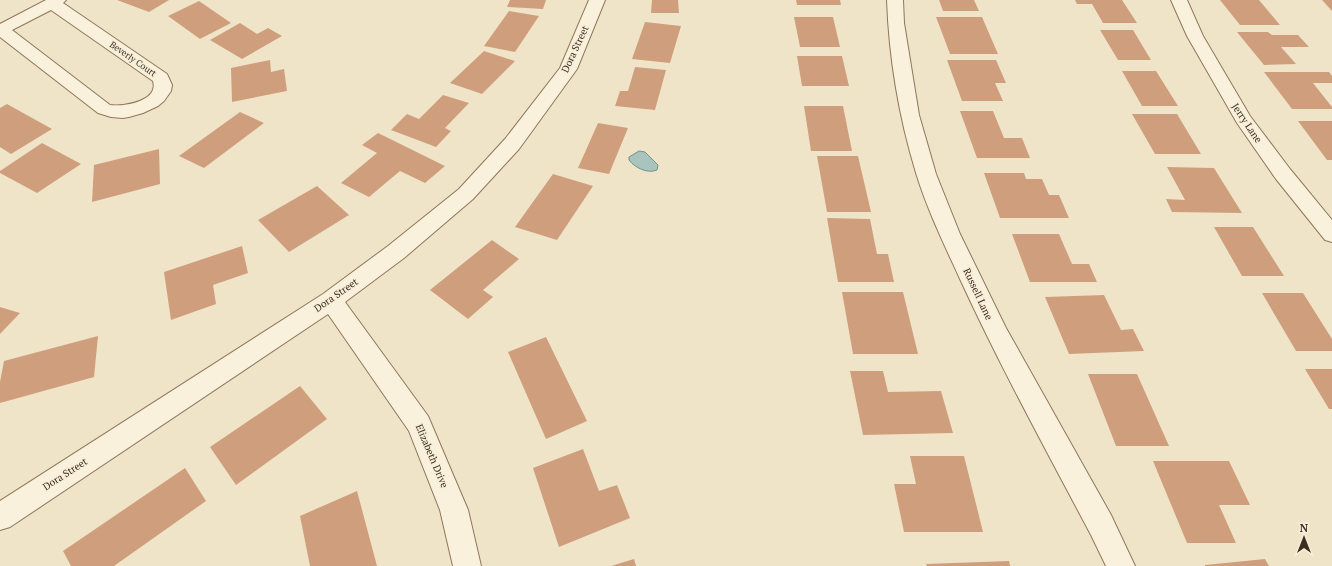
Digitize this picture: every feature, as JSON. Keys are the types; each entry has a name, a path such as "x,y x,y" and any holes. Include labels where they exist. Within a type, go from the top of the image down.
{"street":[{"name":"Dora Street","path":"0,517 331,300 396,252 466,194 512,144 568,69 597,0"},
{"name":"Russell Lane","path":"895,0 896,24 910,115 926,174 950,234 997,334 1102,525 1121,566"},
{"name":"Jerry Lane","path":"1180,0 1195,36 1242,119 1283,174 1332,234"},
{"name":"Beverly Court","path":"1,30 104,109 112,112 132,110 143,106 159,95 163,89 164,83 161,78 55,2"},
{"path":"1,30 55,2"},
{"name":"Elizabeth Drive","path":"331,300 419,424 454,510 467,566"}],"water":[{"path":"639,151 645,152 658,165 657,170 646,171 638,168 629,160 629,157"}],"building":[{"path":"117,0 169,0 149,12"},
{"path":"510,0 546,0 543,9 507,7"},
{"path":"652,0 678,0 679,13 651,13"},
{"path":"796,0 840,0 841,5 797,5"},
{"path":"939,0 974,0 979,11 943,11"},
{"path":"1075,0 1122,0 1137,23 1103,23 1092,4 1077,4"},
{"path":"1220,0 1259,0 1280,25 1240,25"},
{"path":"1322,0 1332,0 1332,11"},
{"path":"199,1 231,23 200,39 168,16"},
{"path":"509,11 539,16 515,52 484,46"},
{"path":"794,17 833,17 840,47 800,47"},
{"path":"936,17 982,17 998,54 950,54"},
{"path":"645,22 681,26 670,63 632,59"},
{"path":"240,23 257,34 268,28 282,36 242,59 210,40"},
{"path":"1100,30 1133,30 1151,60 1118,60"},
{"path":"1237,32 1268,32 1272,35 1298,35 1309,47 1281,47 1296,64 1264,65"},
{"path":"484,51 515,61 482,94 450,83"},
{"path":"797,56 842,56 849,86 802,86"},
{"path":"270,60 271,72 284,69 287,91 232,102 231,68"},
{"path":"947,60 996,60 1006,83 995,83 1003,101 962,101"},
{"path":"635,67 666,70 655,110 615,106 620,91 628,91"},
{"path":"1122,71 1156,71 1178,106 1142,106"},
{"path":"1264,72 1329,72 1332,76 1332,83 1313,83 1332,109 1292,109"},
{"path":"443,95 469,103 445,128 451,131 436,147 391,130 407,114 419,119"},
{"path":"7,104 52,129 11,154 0,147 0,108"},
{"path":"804,106 843,106 852,151 811,151"},
{"path":"960,111 993,111 1004,138 1022,138 1030,158 977,158"},
{"path":"240,112 264,123 204,168 179,156"},
{"path":"1132,114 1177,114 1201,154 1155,154"},
{"path":"1298,121 1332,121 1332,160 1327,160"},
{"path":"598,123 628,128 609,174 578,168"},
{"path":"378,133 445,166 425,183 400,171 369,197 341,183 377,153 362,145"},
{"path":"42,143 81,164 37,193 0,173 0,171"},
{"path":"159,149 160,184 92,202 94,165"},
{"path":"817,156 858,156 871,212 827,212"},
{"path":"1167,167 1214,168 1242,213 1172,212 1166,199 1185,200"},
{"path":"984,173 1024,173 1026,179 1042,179 1049,195 1059,195 1069,218 1000,218"},
{"path":"553,174 593,186 557,240 515,227"},
{"path":"317,186 349,215 289,252 258,220"},
{"path":"827,218 870,219 877,254 888,254 894,282 838,282"},
{"path":"1214,227 1253,227 1284,276 1242,276"},
{"path":"1012,234 1059,234 1072,264 1089,264 1097,282 1030,282"},
{"path":"492,240 519,259 483,290 493,297 468,319 430,290"},
{"path":"242,246 248,273 213,285 216,304 171,320 164,272"},
{"path":"842,292 903,292 918,354 853,354"},
{"path":"1262,293 1303,293 1332,339 1332,351 1296,351"},
{"path":"1104,295 1121,330 1133,329 1144,351 1069,354 1045,297"},
{"path":"0,307 20,313 0,334"},
{"path":"98,336 94,377 0,403 0,382 4,361"},
{"path":"546,337 587,421 546,439 508,352"},
{"path":"1305,369 1332,369 1332,409 1329,409"},
{"path":"850,371 883,371 888,392 941,391 953,433 863,435"},
{"path":"1088,374 1137,374 1169,446 1116,446"},
{"path":"300,386 327,419 236,485 210,447"},
{"path":"583,449 599,491 617,485 630,518 559,547 533,468"},
{"path":"910,456 964,456 983,532 904,532 894,484 916,484"},
{"path":"1153,461 1229,461 1250,505 1219,505 1236,543 1187,543"},
{"path":"185,468 206,501 114,566 71,566 63,551"},
{"path":"357,491 377,566 310,566 300,516"},
{"path":"634,559 636,566 611,566"},
{"path":"1265,559 1269,566 1205,566 1205,565"},
{"path":"1009,561 1010,566 927,566 926,564"}]}
